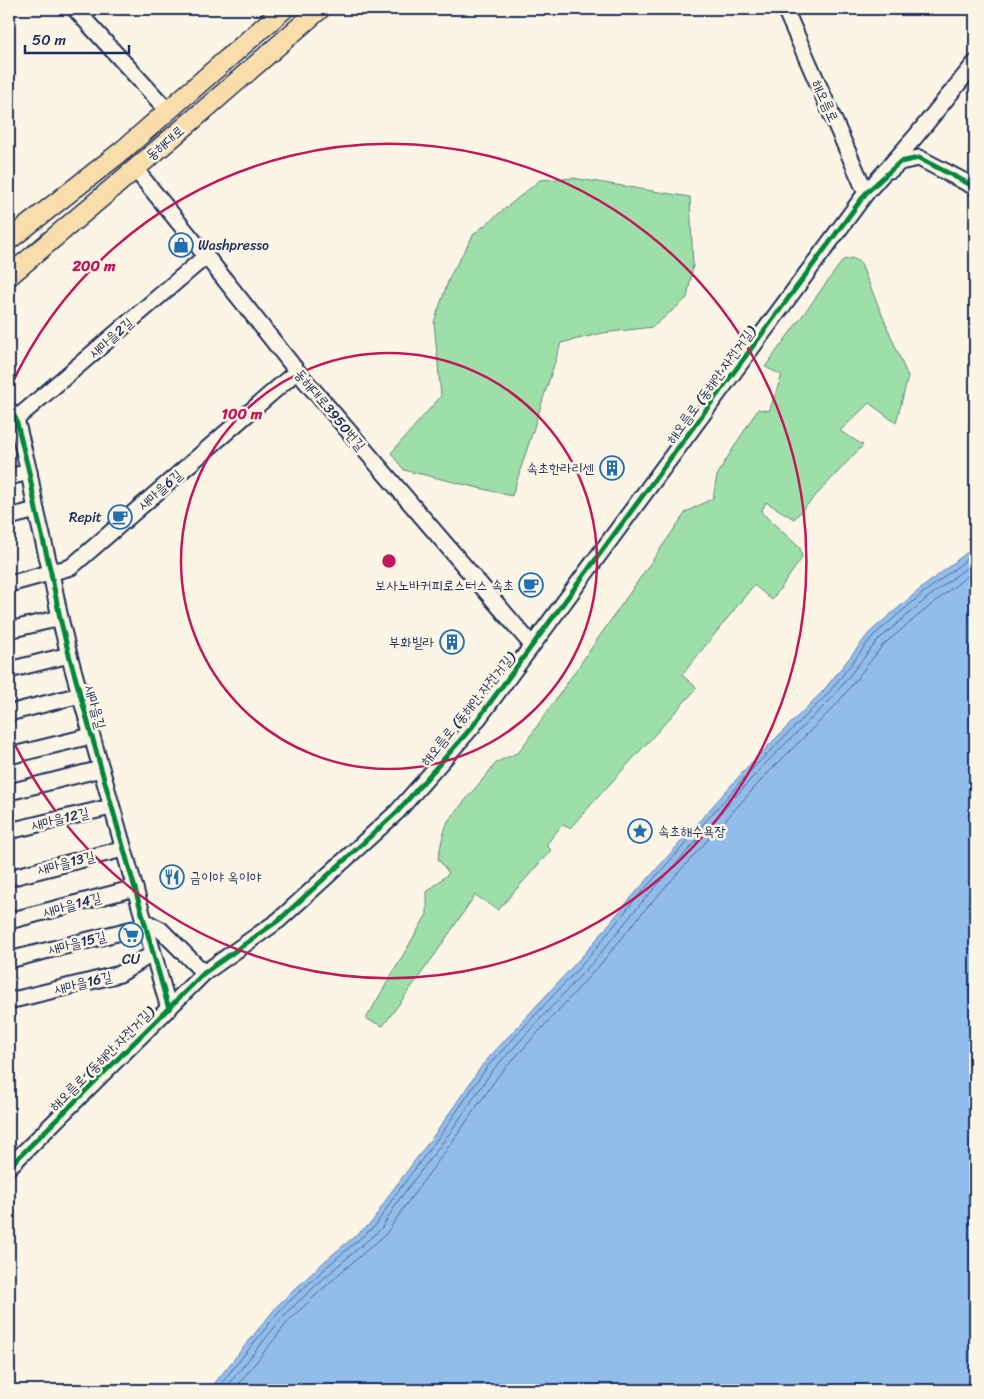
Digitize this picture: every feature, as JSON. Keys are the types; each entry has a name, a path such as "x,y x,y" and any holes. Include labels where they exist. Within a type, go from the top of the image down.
{"main road":[{"name":"동해대로","path":"9,240 122,151 284,9"},
{"name":"동해대로","path":"9,276 320,9"},
{"path":"167,110 182,128"}],"street":[{"path":"75,9 167,110"},
{"name":"해오름로","path":"785,9 866,192"},
{"path":"866,192 916,136 975,63"},
{"path":"866,192 900,162 918,158 975,187"},
{"name":"동해대로3950번길","path":"135,169 297,371 532,645"},
{"name":"해오름로 (동해안 자전거길)","path":"9,1167 204,973 279,920 397,812 472,727 866,192"},
{"name":"새마을2길","path":"12,415 206,256"},
{"name":"새마을6길","path":"9,584 72,567 297,371"},
{"name":"새마을길","path":"12,415 14,438 28,472 69,655 169,1009"},
{"path":"9,477 28,472"},
{"path":"9,517 36,510"},
{"path":"9,630 60,618"},
{"path":"9,670 69,655"},
{"path":"9,713 80,695"},
{"path":"9,756 91,736"},
{"path":"9,792 101,769"},
{"name":"새마을12길","path":"9,831 112,807"},
{"name":"새마을13길","path":"9,878 123,849"},
{"name":"새마을14길","path":"9,921 134,888"},
{"path":"145,924 162,930 204,973"},
{"name":"새마을15길","path":"9,960 145,924"},
{"name":"새마을16길","path":"9,1001 120,974 153,954"}],"green space":[{"path":"573,178 690,197 693,266 687,298 653,327 603,333 561,343 512,496 404,470 391,453 441,396 434,322 450,276 474,234 540,180"},
{"path":"852,258 860,262 908,377 896,423 869,403 840,431 863,445 794,519 766,502 761,512 800,548 802,558 772,600 754,585 682,675 697,688 570,828 562,825 546,845 551,850 498,910 475,895 434,956 383,1026 366,1019 427,914 427,892 449,873 438,859 448,821 497,762 519,752 686,512 713,498 717,476 758,409 769,411 782,375 765,367 843,260"}],"water":[{"path":"975,546 975,1390 209,1390 278,1305 326,1260 372,1222 389,1195 440,1127 483,1064 585,953 629,900 751,763 823,691 870,632"}],"cycle path":[{"path":"9,1167 204,973 279,920 397,812 472,727 866,193 900,162 919,158 975,187"},
{"path":"9,410 16,419 29,472 69,655 169,1009"}],"place":[{"name":"Washpresso","path":"181,245"},
{"name":"속초한라리센","path":"612,468"},
{"name":"Repit","path":"120,517"},
{"name":"보사노바커피로스터스 속초","path":"531,585"},
{"name":"부화빌라","path":"452,642"},
{"name":"속초해수욕장","path":"640,831"},
{"name":"금이야 옥이야","path":"172,877"},
{"name":"CU","path":"131,935"}]}
